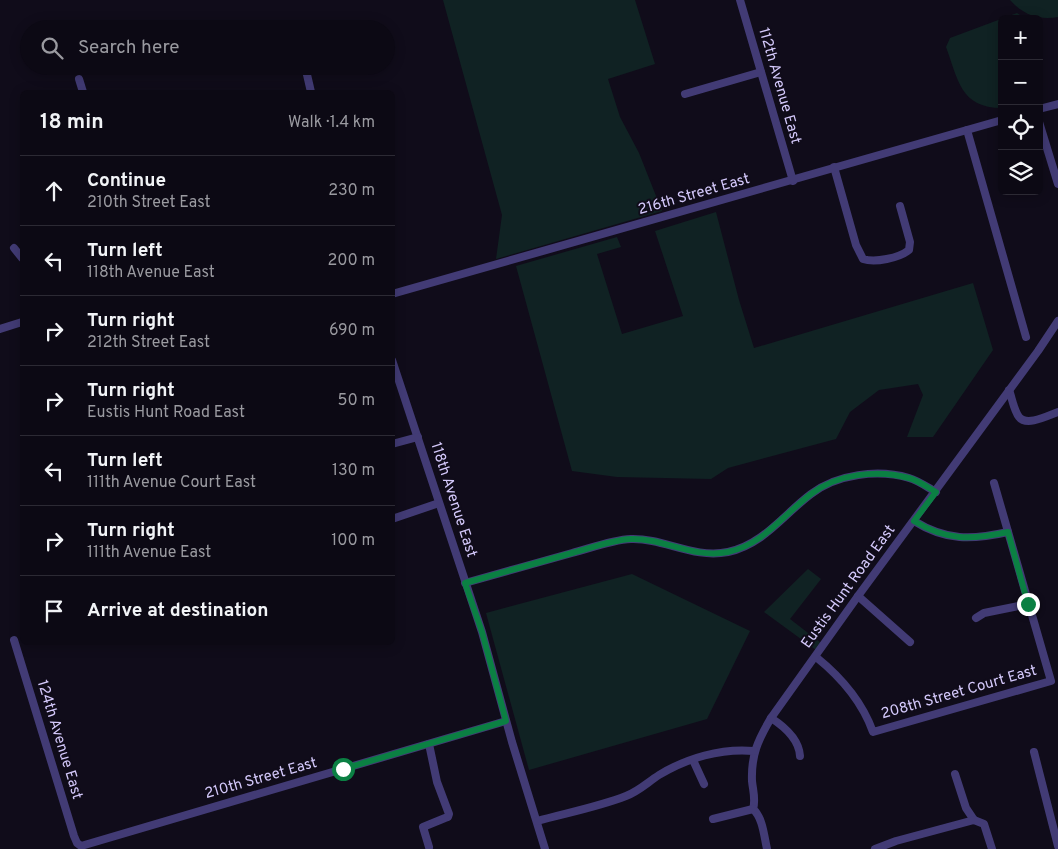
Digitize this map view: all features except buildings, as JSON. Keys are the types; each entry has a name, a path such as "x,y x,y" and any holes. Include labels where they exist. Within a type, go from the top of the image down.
{"street":[{"name":"112th Avenue East","path":"740,0 792,181"},
{"path":"686,94 761,72"},
{"path":"307,75 311,90"},
{"path":"79,79 82,90"},
{"path":"1043,108 1058,104"},
{"name":"216th Street East","path":"395,293 998,121"},
{"path":"967,130 1026,337"},
{"path":"1043,135 1058,184"},
{"path":"834,167 856,244 864,259 898,256 909,250 910,242 900,206"},
{"path":"14,248 20,256"},
{"name":"Eustis Hunt Road East","path":"753,809 755,800 752,770 754,751 771,718 1058,321"},
{"path":"0,329 20,323"},
{"name":"118th Avenue East","path":"395,374 418,437 482,632 506,721 545,849"},
{"path":"1009,390 1018,416 1022,420 1030,420 1058,412"},
{"path":"395,443 418,437"},
{"path":"465,583 621,540 649,540 710,554 728,551 758,540 811,494 828,484 847,477 875,474 900,476 919,482 936,492"},
{"path":"976,618 984,613 1028,604 994,483"},
{"path":"395,518 439,503"},
{"path":"914,521 940,534 955,537 980,538 1008,532"},
{"path":"858,596 910,642"},
{"name":"208th Street Court East","path":"816,657 832,670 851,690 869,719 874,732 1051,681 1028,604"},
{"name":"124th Avenue East","path":"14,640 53,764 59,790 74,836 77,843 81,846"},
{"path":"771,718 790,734 798,746 800,756"},
{"name":"210th Street East","path":"81,846 506,721"},
{"path":"429,744 437,782 449,814 448,817 423,827 429,847"},
{"path":"537,821 625,797 665,772 693,760 722,751 754,751"},
{"path":"1034,752 1058,846"},
{"path":"693,760 704,784"},
{"path":"955,774 966,808 976,820 982,822 985,826 992,849"},
{"path":"713,819 753,809 758,813 767,849"},
{"path":"875,849 896,840 976,820"}],"shaded area":[{"path":"443,0 635,0 655,64 608,79 620,117 639,153 662,211 496,259 502,215"},
{"path":"1010,0 1058,0 1058,17 1044,18 1043,15 1031,15"},
{"path":"998,20 998,108 977,103 963,90 946,47 950,38"},
{"path":"716,212 739,300 754,348 973,283 993,350 933,437 907,437 923,395 918,384 879,390 850,412 836,439 728,468 711,479 617,477 572,471 516,266 617,237 621,247 597,254 622,334 683,316 655,231"},
{"path":"808,569 821,579 790,619 821,643 816,650 764,612"},
{"path":"632,574 750,631 707,719 529,770 486,613"}],"route":[{"path":"343,769 506,721 482,632 465,583 621,540 649,540 686,551 710,554 740,548 767,534 811,494 836,480 847,477 875,474 900,476 911,478 936,492 914,521 940,534 980,538 1008,532 1028,604"}]}
